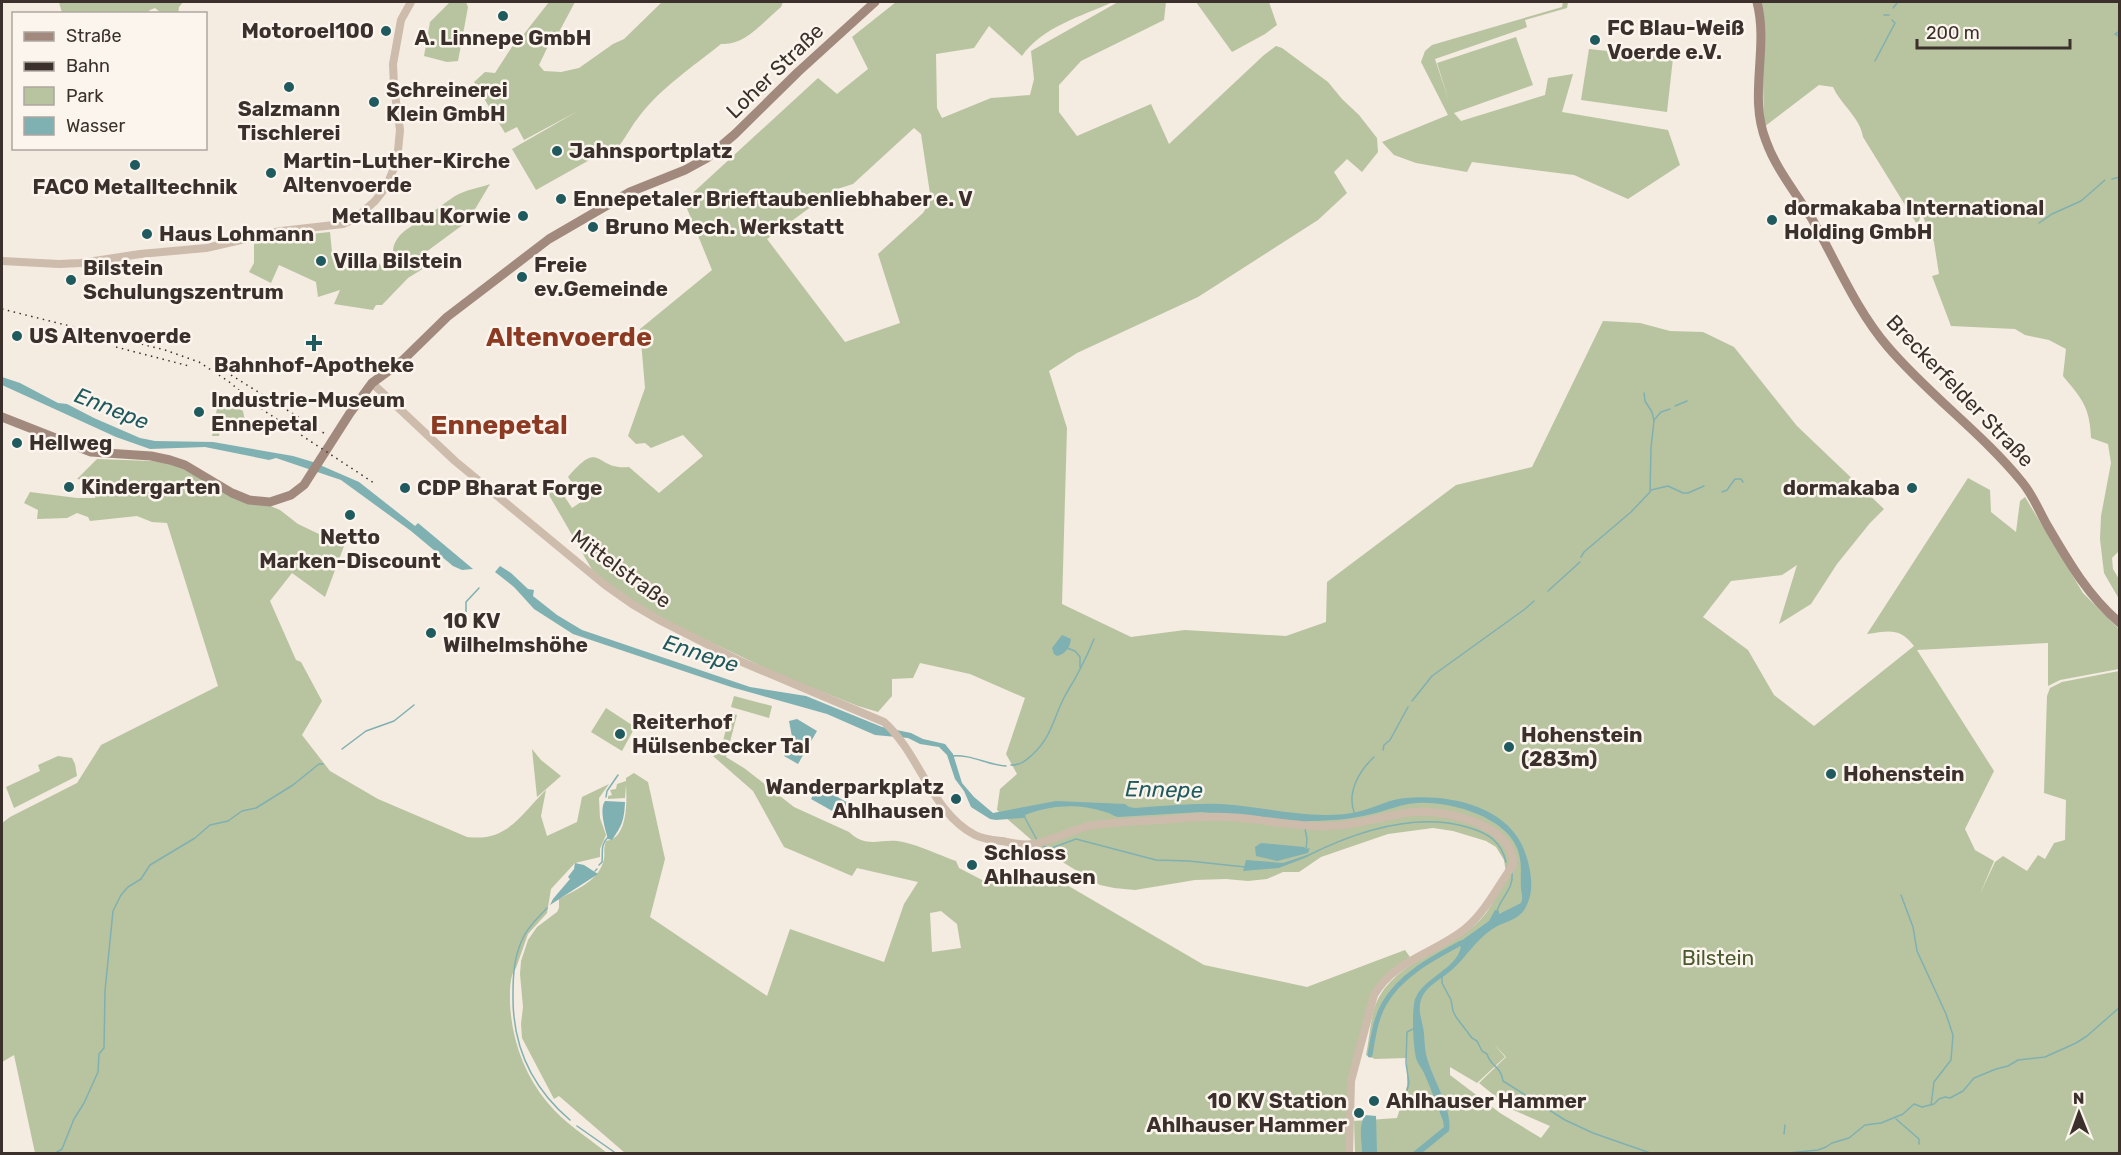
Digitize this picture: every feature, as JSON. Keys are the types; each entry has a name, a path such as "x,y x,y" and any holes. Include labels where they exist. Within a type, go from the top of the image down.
{"main road":[{"name":"Loher Straße","path":"2,417 91,452 157,457 177,462 232,493 257,501 277,501 291,495 299,490 313,472 372,383 402,362 459,307 541,244 630,192 685,170 707,158 875,2"},
{"name":"Breckerfelder Straße","path":"1757,2 1761,27 1759,116 1765,140 1778,165 1880,337 1905,366 2022,482 2082,583 2096,601 2120,623"}],"street":[{"path":"2,261 81,264 140,254 206,248 281,231 343,224 356,219 386,187 397,161 400,130 393,64 401,20 411,2"},
{"name":"Mittelstraße","path":"372,383 454,460 604,585 632,604 723,653 875,718 891,728 948,812 974,834 1011,843 1039,843 1092,825 1206,816 1305,826 1350,825 1407,812 1444,814 1486,826 1499,836 1514,858 1513,865 1471,923 1454,936 1400,966 1374,995 1351,1081 1349,1154"}],"green space":[{"path":"59,2 183,2 178,12 160,12 155,8 148,12 62,12"},
{"path":"450,2 466,2 468,7 458,61 447,62 424,56 430,22"},
{"path":"549,2 575,2 539,65 544,71 561,72 579,68 624,39 662,2 783,2 781,7 754,32 730,44 721,44 668,86 649,104 618,147 607,158 602,153 536,190 512,149 578,111 524,140 517,127 505,133 474,82 485,72 495,73 517,39 520,39"},
{"name":"Bilstein","path":"896,2 1113,2 1051,30 1040,37 1022,56 989,26 974,48 936,54 937,108 942,118 991,98 1030,95 1034,79 1031,51 1118,2 1166,2 1164,20 1081,61 1059,85 1059,112 1077,136 1151,104 1169,144 1276,46 1328,82 1377,138 1378,152 1362,172 1347,159 1334,172 1347,193 1318,220 1198,297 1077,353 1049,371 1067,428 1062,604 1131,637 1185,630 1286,636 1326,622 1327,582 1456,485 1532,467 1603,321 1640,323 1670,331 1703,332 1734,347 1797,426 1884,509 1837,564 1811,604 1779,624 1797,565 1782,575 1731,581 1703,617 1748,650 1774,695 1814,726 1914,646 1899,633 1887,631 1867,634 1968,478 1990,490 1991,512 2016,532 2020,501 2025,497 2083,593 2119,629 2119,669 2060,680 2048,686 2048,643 1917,650 1994,771 1965,829 1975,850 1994,861 1980,894 1995,862 2003,856 2027,871 2038,855 2045,859 2054,843 2065,840 2066,800 2044,793 2047,696 2050,688 2062,682 2119,671 2119,1153 1355,1153 1354,1121 1397,1118 1407,1086 1407,1058 1375,1059 1366,1055 1372,1018 1379,997 1390,982 1404,970 1452,941 1481,919 1507,879 1504,860 1496,847 1486,841 1453,831 1433,828 1388,834 1321,857 1299,872 1283,872 1267,879 1195,880 1135,890 1100,885 1043,850 997,810 1000,789 1017,774 1006,754 1025,698 970,674 920,663 913,678 892,679 892,696 878,712 780,675 662,619 624,596 594,573 542,483 555,482 572,508 584,500 568,477 587,459 593,457 609,465 629,467 659,493 703,456 683,435 651,448 645,443 636,444 628,436 645,388 640,329 712,270 684,201 818,78 837,94 868,69 852,37","holes":["914,128 921,134 931,200 923,213 878,254 900,323 845,342 767,239 834,190 853,184","1494,1044 1506,1057 1479,1083 1511,1109 1550,1126 1541,1138 1500,1113 1450,1075 1450,1067 1477,1083 1505,1057"]},
{"path":"1196,2 1269,2 1277,25 1232,52"},
{"path":"1563,2 1568,2 1567,8 1525,20 1527,27 1435,59 1449,101 1437,63 1516,37 1533,85 1454,113 1461,121 1545,95 1548,78 1573,74 1562,112 1668,130 1680,165 1628,199 1574,175 1472,162 1467,172 1416,163 1394,155 1382,142 1448,115 1421,62 1425,51 1432,45 1562,7"},
{"path":"1761,2 2119,2 2120,550 2112,558 2113,569 2119,579 2119,599 2104,573 2100,539 2101,516 2111,463 2108,444 2091,438 2089,418 2084,404 2063,376 2066,349 2049,340 2025,335 2015,329 1951,326 1932,276 1939,274 1934,242 1921,212 1918,226 1863,137 1858,123 1833,87 1819,85 1764,127"},
{"path":"1589,49 1673,58 1667,112 1581,100"},
{"path":"490,184 468,221 426,252 429,265 408,278 382,305 376,305 373,310 334,304 340,290 318,297 316,282 279,265 271,283 249,272 254,263 254,244 291,236 330,232 337,270 378,262 385,271 394,264 394,247 400,235 455,196"},
{"path":"219,397 243,411 245,421 237,419 235,430 221,427 219,436 212,436"},
{"path":"97,459 170,463 280,510 298,524 344,546 325,597 292,573 270,601 296,660 301,662 322,701 302,735 330,771 378,799 467,837 493,835 503,831 512,825 546,790 541,816 547,836 577,822 582,797 609,784 599,798 600,818 606,835 600,849 600,857 575,863 551,889 547,913 528,934 510,985 513,1031 532,1080 560,1116 607,1153 35,1153 14,1055 2,1062 2,823 77,783 101,745 218,686 167,523 152,522 137,516 90,521 88,517 77,513 67,518 37,519 38,510 24,503 30,492 95,498 98,481 77,479"},
{"path":"734,696 772,706 769,718 731,707"},
{"path":"606,708 635,727 622,751 591,732"},
{"path":"730,713 737,715 726,757 744,768 794,807 862,840 903,842 956,861 959,868 986,882 1012,875 1060,881 1204,965 1307,987 1405,950 1410,957 1392,969 1381,981 1354,1057 1347,1154 625,1153 559,1096 554,1099 522,1038 521,1024 523,1007 521,961 528,940 537,927 557,912 559,899 586,884 597,873 604,859 606,841 619,834 622,827 626,809 626,785 625,798 608,799 608,796 612,795 610,790 616,789 617,784 626,781 626,778 634,773 648,782 665,859 650,917 767,996 790,929 884,962 904,904 918,882 857,868 852,876 784,847 753,791 713,756 720,753","holes":["941,911 957,924 961,948 932,952 930,913"]},
{"path":"532,749 541,760 561,776 537,797"},
{"path":"58,756 72,758 77,776 14,808 6,787 40,771 38,765"}],"water":[{"path":"2,377 140,438 155,441 213,442 293,456 313,462 359,482 415,526 418,523 473,569 462,570 453,566 411,531 341,480 276,458 269,460 205,447 150,449 116,437 2,385"},
{"path":"500,566 528,589 534,590 533,596 557,615 582,630 750,687 806,696 882,727 945,744 953,754 962,783 993,813 1056,801 1125,804 1135,808 1221,804 1299,814 1334,815 1361,811 1388,801 1421,797 1470,804 1500,819 1512,830 1526,855 1531,883 1527,905 1514,919 1485,934 1453,969 1430,986 1421,1000 1420,1010 1426,1054 1448,1114 1449,1131 1422,1153 1412,1153 1444,1127 1432,1091 1417,1061 1413,1029 1414,1002 1421,989 1456,958 1461,941 1489,921 1495,910 1499,911 1499,914 1521,903 1519,853 1510,837 1488,819 1459,808 1417,803 1356,817 1303,823 1302,821 1201,812 1118,817 1107,812 1075,806 1045,809 1025,815 1026,817 1023,818 990,819 971,807 964,791 955,779 947,755 939,747 920,744 908,738 875,735 827,714 731,687 573,634 534,609 514,587 495,572"},
{"path":"1062,635 1071,639 1065,652 1057,656 1052,648"},
{"path":"797,719 817,731 798,764 784,756 793,742 789,721"},
{"path":"818,786 850,804 843,817 811,799"},
{"path":"605,801 625,802 622,822 612,840 608,839 603,819"},
{"path":"1261,843 1310,848 1308,853 1277,861 1256,856 1255,847"},
{"path":"1307,855 1307,857 1279,868 1243,871 1246,860 1283,863"},
{"path":"575,863 584,865 598,874 550,905 570,879 568,877"},
{"path":"1365,1115 1376,1116 1377,1153 1362,1153 1361,1129"}],"waterway":[{"path":"1893,8 1898,2"},
{"path":"1884,15 1889,15"},
{"path":"1875,61 1895,23 1892,20"},
{"path":"2119,29 2120,21"},
{"path":"2120,31 2115,34 2120,37"},
{"path":"2112,179 2120,177"},
{"path":"2039,223 2052,214 2081,201 2105,180"},
{"path":"1581,557 1650,492 1654,421 1644,393"},
{"path":"1675,406 1687,401"},
{"path":"1654,420 1661,412 1670,409"},
{"path":"1722,492 1727,490 1735,479 1741,479 1743,482"},
{"path":"1651,490 1668,486 1688,493 1704,486"},
{"path":"1548,591 1580,562"},
{"path":"455,624 466,612 466,602 479,588"},
{"path":"1412,701 1432,676 1534,601"},
{"path":"1011,765 1025,761 1044,741 1094,639"},
{"path":"1067,648 1075,651 1080,657 1080,667"},
{"path":"342,749 366,731 394,721 414,705"},
{"path":"1383,750 1408,707"},
{"path":"952,756 1006,766"},
{"path":"1354,812 1353,790 1359,775 1374,757"},
{"path":"54,1154 62,1149 74,1119 98,1072 99,1054 104,1048 105,991 113,911 121,895 128,887 141,879 150,865 195,838 210,825 228,821 242,811 256,808 293,785 319,764 323,764"},
{"path":"606,797 607,791 618,775"},
{"path":"1025,818 1037,840"},
{"path":"1307,856 1365,832 1406,823 1426,822 1447,823 1481,832 1497,843 1506,862"},
{"path":"1305,829 1306,849"},
{"path":"599,865 602,862 603,846 608,837"},
{"path":"1042,845 1049,849 1076,839 1156,860 1245,867"},
{"path":"1497,911 1511,884 1512,873"},
{"path":"1901,895 1913,927 1917,951 1946,1014 1953,1035 1951,1060 1934,1082 1931,1105"},
{"path":"547,908 524,935 519,947 514,973 514,1013 516,1031 526,1064 544,1094 570,1120"},
{"path":"1370,1055 1378,1016 1399,984 1418,968 1439,955 1461,943 1466,943"},
{"path":"1442,976 1442,983 1451,1000 1456,1017 1477,1041 1482,1051 1487,1054 1500,1072 1503,1081 1565,1120 1593,1133 1653,1154"},
{"path":"1777,1154 1818,1150 1849,1138 1865,1125 1881,1123 1903,1114 1914,1104 1922,1107 1934,1104 1945,1097 1950,1098 1963,1091 1974,1078 2018,1060 2045,1057 2076,1043 2120,1007"},
{"path":"1405,1098 1409,1083 1406,1063 1407,1032 1413,1029"},
{"path":"1896,1119 1919,1139 1919,1144"},
{"path":"1784,1134 1785,1125"},
{"path":"577,1126 617,1154"},
{"path":"1673,1154 1686,1154"}],"railway":[{"path":"2,309 165,350 199,362 228,381 266,412 374,483"},
{"path":"116,347 189,366"},
{"path":"231,375 327,435"}],"place":[{"name":"A. Linnepe GmbH","path":"503,16"},
{"name":"Motoroel100","path":"386,31"},
{"name":"FC Blau-Weiß Voerde e.V.","path":"1595,40"},
{"name":"Salzmann Tischlerei","path":"289,87"},
{"name":"Schreinerei Klein GmbH","path":"374,102"},
{"name":"Jahnsportplatz","path":"557,151"},
{"name":"FACO Metalltechnik","path":"135,165"},
{"name":"Martin-Luther-Kirche Altenvoerde","path":"271,173"},
{"name":"Ennepetaler Brieftaubenliebhaber e. V","path":"561,199"},
{"name":"Metallbau Korwie","path":"523,216"},
{"name":"dormakaba International Holding GmbH","path":"1772,220"},
{"name":"Bruno Mech. Werkstatt","path":"593,227"},
{"name":"Haus Lohmann","path":"147,234"},
{"name":"Villa Bilstein","path":"321,261"},
{"name":"Freie ev.Gemeinde","path":"522,277"},
{"name":"Bilstein Schulungszentrum","path":"71,280"},
{"name":"US Altenvoerde","path":"17,336"},
{"name":"Bahnhof-Apotheke","path":"314,343"},
{"name":"Industrie-Museum Ennepetal","path":"199,412"},
{"name":"Hellweg","path":"17,443"},
{"name":"Kindergarten","path":"69,487"},
{"name":"CDP Bharat Forge","path":"405,488"},
{"name":"dormakaba","path":"1912,488"},
{"name":"Netto Marken-Discount","path":"350,515"},
{"name":"10 KV Wilhelmshöhe","path":"431,633"},
{"name":"Reiterhof Hülsenbecker Tal","path":"620,734"},
{"name":"Hohenstein (283m)","path":"1509,747"},
{"name":"Hohenstein","path":"1831,774"},
{"name":"Wanderparkplatz Ahlhausen","path":"956,799"},
{"name":"Schloss Ahlhausen","path":"972,865"},
{"name":"Ahlhauser Hammer","path":"1374,1101"},
{"name":"10 KV Station Ahlhauser Hammer","path":"1359,1113"}],"district":[{"name":"Altenvoerde","path":"569,337"},
{"name":"Ennepetal","path":"499,425"}],"water label":[{"name":"Ennepe","path":"112,408"},
{"name":"Ennepe","path":"701,653"},
{"name":"Ennepe","path":"1164,789"}]}
